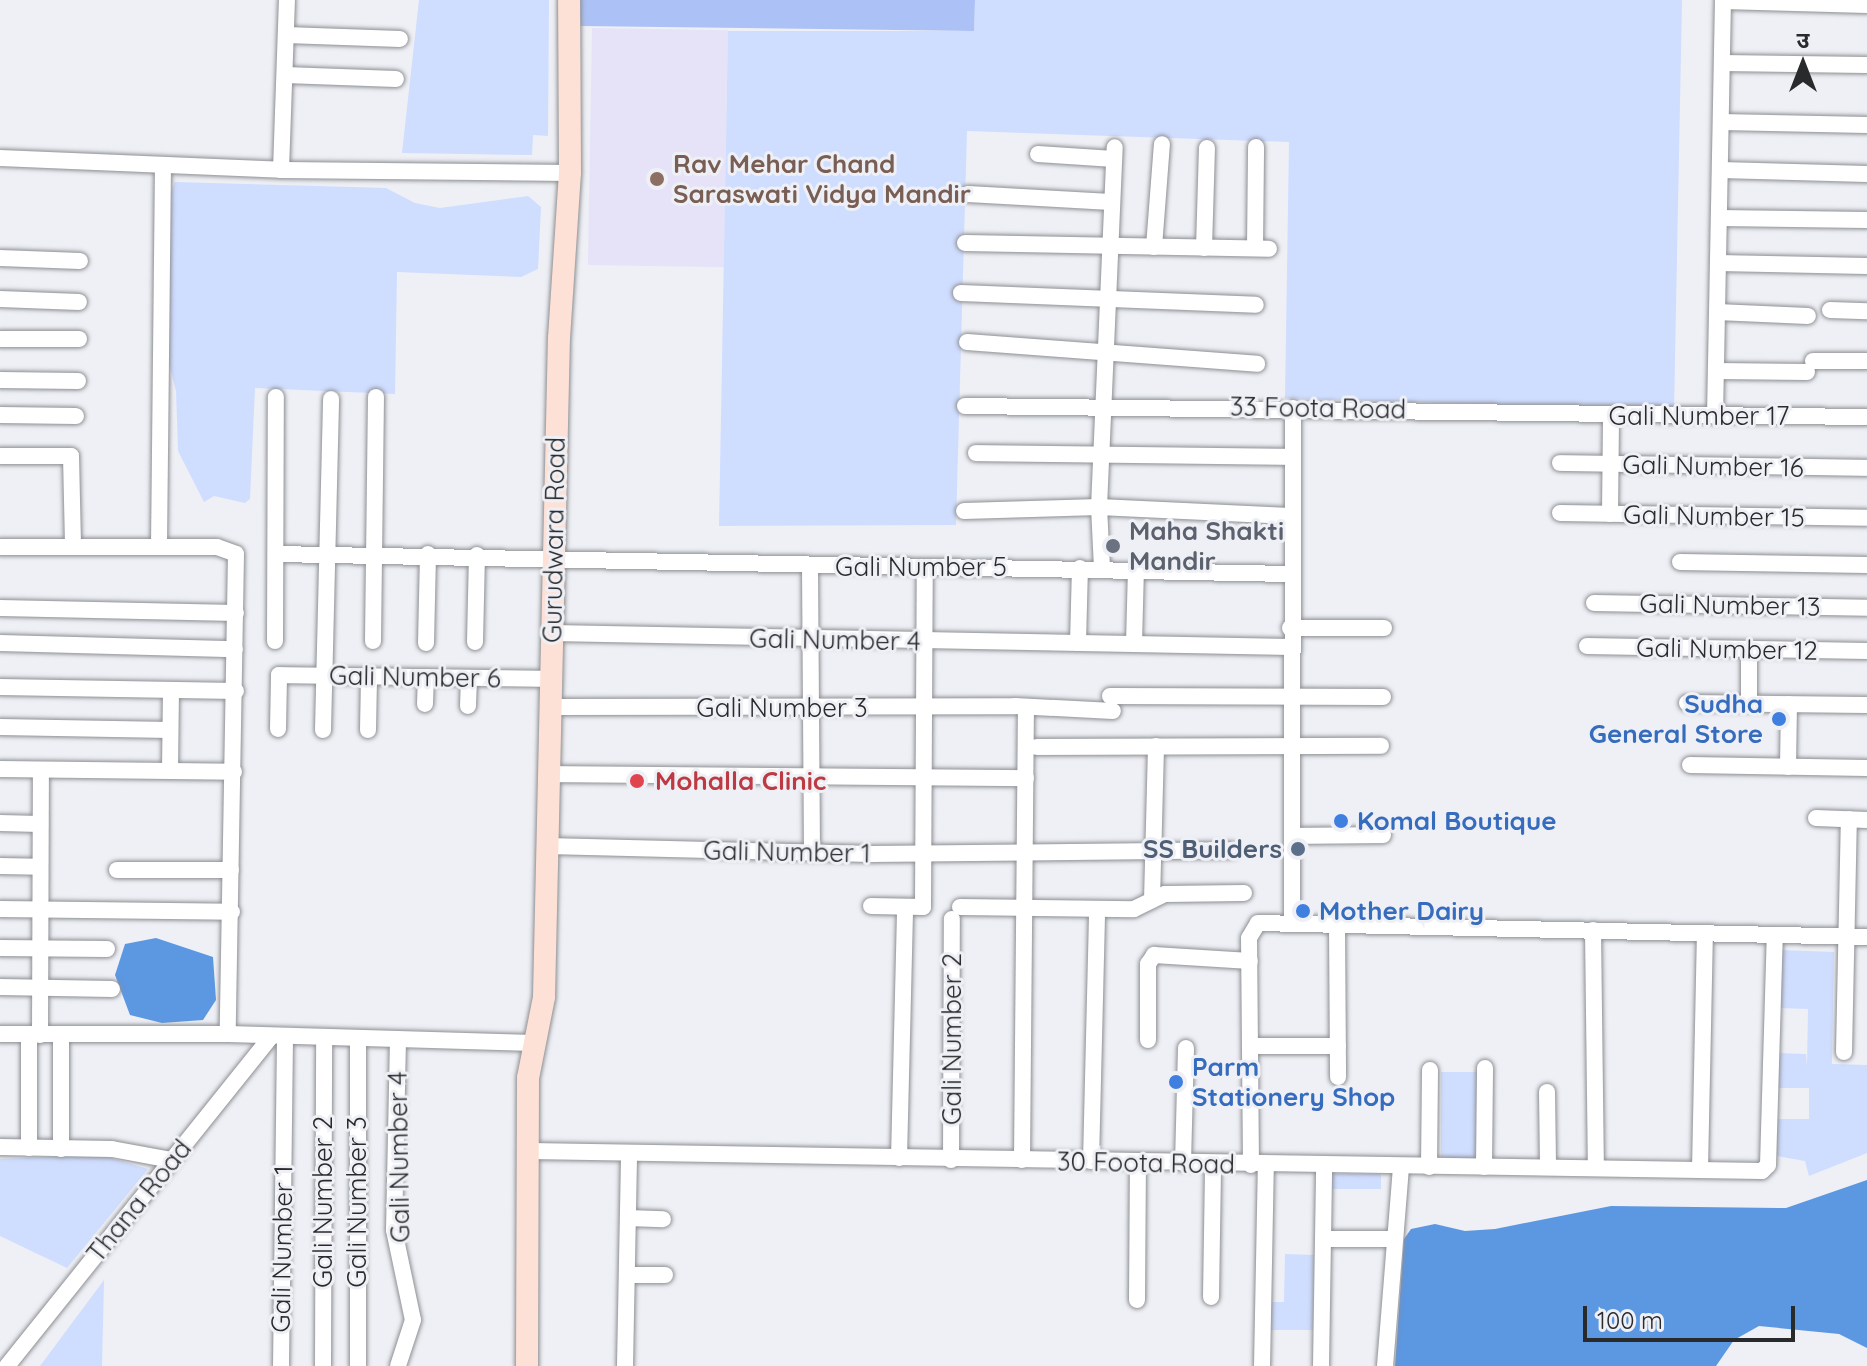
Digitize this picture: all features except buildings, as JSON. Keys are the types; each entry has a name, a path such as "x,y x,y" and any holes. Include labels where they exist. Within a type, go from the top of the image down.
{"street":[{"path":"281,170 287,0"},
{"name":"Gurudwara Road","path":"527,1366 528,1078 544,997 554,557 570,173 569,0"},
{"path":"1715,416 1723,0 1867,5"},
{"path":"286,35 400,39"},
{"path":"1722,63 1867,65"},
{"path":"285,75 396,79"},
{"path":"1721,122 1867,125"},
{"path":"1154,247 1162,144"},
{"path":"965,243 1262,248 1256,147"},
{"path":"1204,248 1207,148"},
{"path":"1038,154 1115,153 1099,507 1102,568"},
{"path":"0,158 281,170 570,173"},
{"path":"159,546 163,165"},
{"path":"1721,170 1867,174"},
{"path":"968,194 1111,202"},
{"path":"1719,218 1867,220"},
{"path":"0,258 80,261"},
{"path":"1718,263 1867,266"},
{"path":"961,293 1256,305"},
{"path":"0,299 79,302"},
{"path":"1830,310 1867,311"},
{"path":"1717,312 1808,316"},
{"path":"0,339 79,339"},
{"path":"967,342 1106,357 1257,364"},
{"path":"1716,371 1867,361"},
{"path":"0,380 78,381"},
{"path":"275,641 276,397"},
{"path":"373,641 376,397"},
{"path":"323,730 331,399"},
{"name":"33 Foota Road","path":"965,406 1105,405 1532,414"},
{"path":"1292,924 1289,574 1293,408"},
{"name":"Gali Number 17","path":"1532,414 1867,417"},
{"path":"0,415 76,416"},
{"path":"1610,514 1611,415"},
{"path":"976,453 1292,457"},
{"path":"0,456 71,456 73,547"},
{"name":"Gali Number 16","path":"1560,463 1867,468"},
{"path":"964,511 1099,507 1290,516"},
{"name":"Gali Number 15","path":"1560,513 1867,518"},
{"path":"0,547 217,547 236,554 228,1034"},
{"name":"Gali Number 5","path":"276,554 428,554 810,567 1102,568 1289,574"},
{"path":"426,643 428,554"},
{"path":"475,642 477,555"},
{"path":"1680,562 1867,565"},
{"path":"810,567 814,708 812,853"},
{"path":"871,906 923,907 925,567"},
{"path":"1078,643 1080,568"},
{"path":"1127,644 1136,569"},
{"name":"Gali Number 13","path":"1594,603 1867,608"},
{"path":"0,608 236,613"},
{"path":"1290,628 1384,628"},
{"name":"Gali Number 4","path":"552,633 1291,647"},
{"path":"0,643 235,649"},
{"name":"Gali Number 12","path":"1587,646 1867,651"},
{"path":"1749,649 1749,704"},
{"name":"Gali Number 6","path":"278,729 279,675 551,679"},
{"path":"368,730 369,676"},
{"path":"425,704 426,677"},
{"path":"468,706 469,678"},
{"path":"0,687 236,691"},
{"path":"170,771 171,690"},
{"path":"1291,696 1383,697"},
{"name":"Gali Number 3","path":"550,707 1020,707 1291,696"},
{"path":"1687,703 1867,705"},
{"path":"1788,767 1789,704"},
{"path":"1020,707 1026,778 1027,854 1022,1160"},
{"path":"0,727 170,730"},
{"path":"1152,900 1156,746"},
{"path":"1037,747 1381,746"},
{"path":"1690,765 1867,768"},
{"path":"0,769 234,772"},
{"path":"549,774 1026,778"},
{"path":"29,1148 39,988 41,776"},
{"path":"1816,818 1867,820"},
{"path":"1844,1052 1849,819"},
{"path":"0,823 40,824"},
{"path":"1292,836 1383,835"},
{"name":"Gali Number 1","path":"547,846 924,854 1232,850"},
{"path":"0,866 39,867"},
{"path":"117,870 231,870"},
{"path":"1026,908 1142,907 1165,894 1244,893"},
{"path":"899,1158 905,908"},
{"name":"Gali Number 2","path":"951,1160 956,913 1026,908"},
{"path":"0,909 232,912"},
{"path":"1091,1161 1097,909"},
{"path":"1262,1366 1259,1165 1252,1046 1250,928 1258,923 1867,937"},
{"path":"1337,925 1338,1077"},
{"path":"1593,930 1596,1168"},
{"path":"1700,1169 1705,933"},
{"name":"30 Foota Road","path":"530,1151 1762,1171 1768,1165 1775,935"},
{"path":"0,948 107,949"},
{"path":"1148,1040 1148,964 1154,955 1250,961"},
{"path":"0,987 112,989"},
{"path":"0,1034 228,1034 534,1043"},
{"path":"61,1035 61,1149"},
{"name":"Gali Number 1","path":"278,1036 281,1366"},
{"name":"Thana Road","path":"7,1366 172,1160 278,1036"},
{"name":"Gali Number 2","path":"323,1366 324,1037"},
{"name":"Gali Number 3","path":"358,1038 358,1366"},
{"name":"Gali Number 4","path":"398,1039 394,1230 413,1320 398,1366"},
{"path":"1252,1046 1338,1046"},
{"path":"1183,1163 1186,1048"},
{"path":"1484,1167 1485,1068"},
{"path":"1429,1167 1430,1070"},
{"path":"1547,1092 1548,1167"},
{"path":"0,1147 137,1151 172,1160"},
{"path":"625,1366 629,1153"},
{"path":"1137,1300 1138,1162"},
{"path":"1211,1297 1213,1163"},
{"path":"1321,1366 1324,1166"},
{"path":"1385,1366 1392,1239 1401,1167"},
{"path":"628,1218 663,1219"},
{"path":"1323,1239 1392,1239"},
{"path":"627,1275 665,1275"}],"shaded area":[{"path":"419,0 549,0 548,136 533,135 532,155 402,153"},
{"path":"580,0 975,0 974,31 580,26"},
{"path":"975,0 1682,0 1674,410 1285,398 1289,142 967,131 956,525 719,526 728,31 974,31"},
{"name":"Rav Mehar Chand Saraswati Vidya Mandir","path":"592,28 728,30 724,267 588,265"},
{"path":"175,182 386,188 415,203 440,208 528,196 541,207 538,269 521,277 397,272 395,394 255,388 250,499 245,503 214,496 204,502 178,451 176,391 167,356 169,198"},
{"path":"156,938 213,957 216,1000 203,1020 162,1023 130,1015 115,975 125,944"},
{"path":"1780,950 1834,952 1832,1064 1867,1065 1867,1153 1809,1176 1805,1161 1777,1156 1777,1119 1809,1119 1809,1088 1778,1088 1777,1053 1806,1054 1807,1066 1808,1009 1779,1008"},
{"path":"1441,1072 1479,1072 1479,1160 1441,1160"},
{"path":"100,1155 148,1169 67,1268 0,1236 0,1159"},
{"path":"1329,1174 1381,1174 1381,1189 1329,1189"},
{"path":"1867,1180 1867,1348 1839,1334 1759,1326 1734,1340 1716,1366 1395,1366 1404,1239 1411,1229 1435,1224 1465,1231 1495,1229 1611,1206 1786,1208"},
{"path":"1285,1254 1314,1255 1313,1330 1265,1330 1266,1302 1284,1302"},
{"path":"104,1280 102,1366 40,1366"}],"place":[{"name":"Rav Mehar Chand Saraswati Vidya Mandir","path":"657,179"},
{"name":"Maha Shakti Mandir","path":"1113,546"},
{"name":"Sudha General Store","path":"1779,719"},
{"name":"Mohalla Clinic","path":"637,781"},
{"name":"Komal Boutique","path":"1341,821"},
{"name":"SS Builders","path":"1298,849"},
{"name":"Mother Dairy","path":"1303,911"},
{"name":"Parm Stationery Shop","path":"1176,1082"}]}
